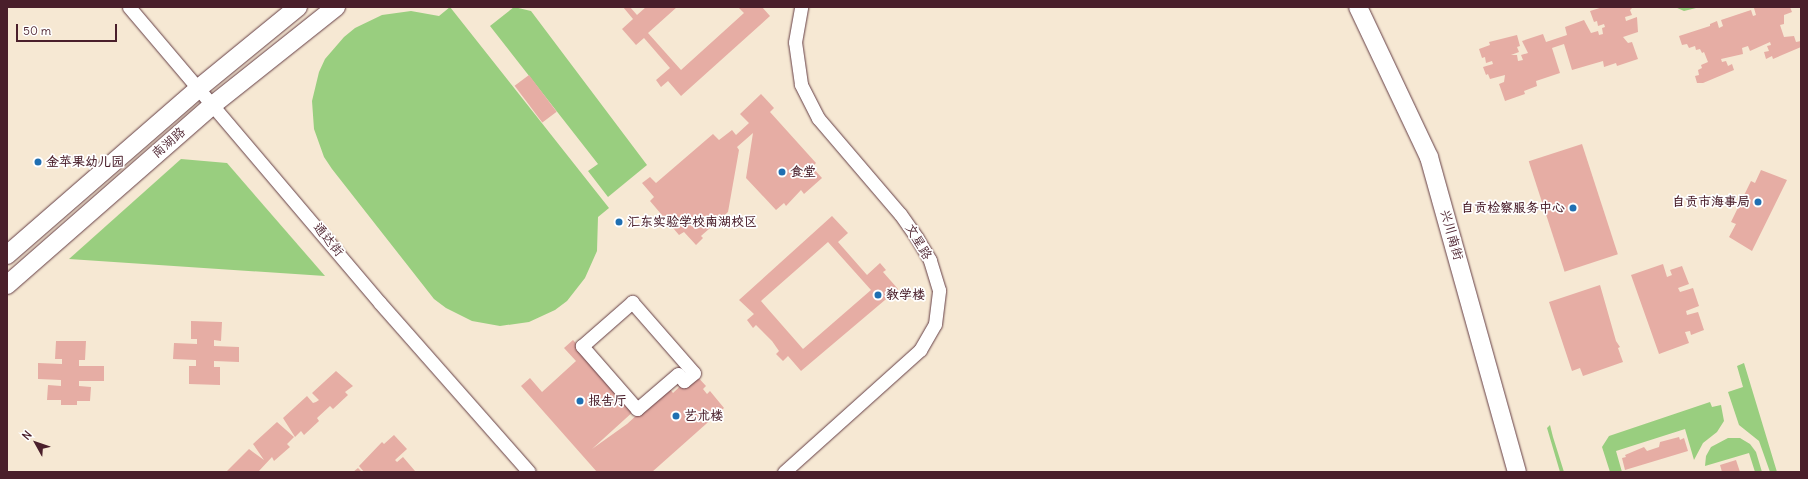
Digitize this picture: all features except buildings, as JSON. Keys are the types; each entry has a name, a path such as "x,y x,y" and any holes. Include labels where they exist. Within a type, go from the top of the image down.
{"street":[{"name":"通达街","path":"129,7 214,104 380,303 529,472"},
{"name":"南湖路","path":"7,255 199,88 298,7"},
{"name":"南湖路","path":"7,285 214,104 336,7"},
{"name":"文星路","path":"784,472 920,350 935,324 939,290 930,260 917,238 900,214 818,118 801,84 795,42 801,7"},
{"name":"兴川南街","path":"1358,7 1429,157 1517,472"},
{"name":"兴川南街","path":"1370,7 1438,154 1529,472"},
{"path":"632,302 694,373 684,381 678,374 637,409 582,346 632,302"}],"green space":[{"path":"450,7 609,208 598,217 597,251 585,278 567,301 555,310 529,322 500,326 472,321 446,308 434,299 332,169 324,157 314,129 312,101 319,72 325,59 344,37 355,28 382,15 411,11 439,16"},
{"path":"514,7 531,11 647,165 608,197 588,171 598,164 490,26"},
{"path":"1675,7 1700,7 1684,11"},
{"path":"181,159 227,163 325,276 69,259"},
{"path":"1744,363 1777,472 1770,472 1759,441 1739,425 1728,392 1743,387 1737,366"},
{"path":"1710,402 1712,407 1721,405 1724,421 1717,432 1703,443 1694,460 1685,429 1616,451 1622,472 1610,472 1602,447 1609,436"},
{"path":"1550,425 1564,472 1560,472 1547,428"},
{"path":"1728,438 1740,438 1750,444 1756,452 1762,472 1755,472 1749,453 1705,466 1706,456 1711,447"}],"place":[{"name":"金苹果幼儿园","path":"38,162"},
{"name":"食堂","path":"782,172"},
{"name":"自贡市海事局","path":"1758,202"},
{"name":"自贡检察服务中心","path":"1573,208"},
{"name":"汇东实验学校南湖校区","path":"619,222"},
{"name":"教学楼","path":"878,295"},
{"name":"报告厅","path":"580,401"},
{"name":"艺术楼","path":"676,416"}]}
